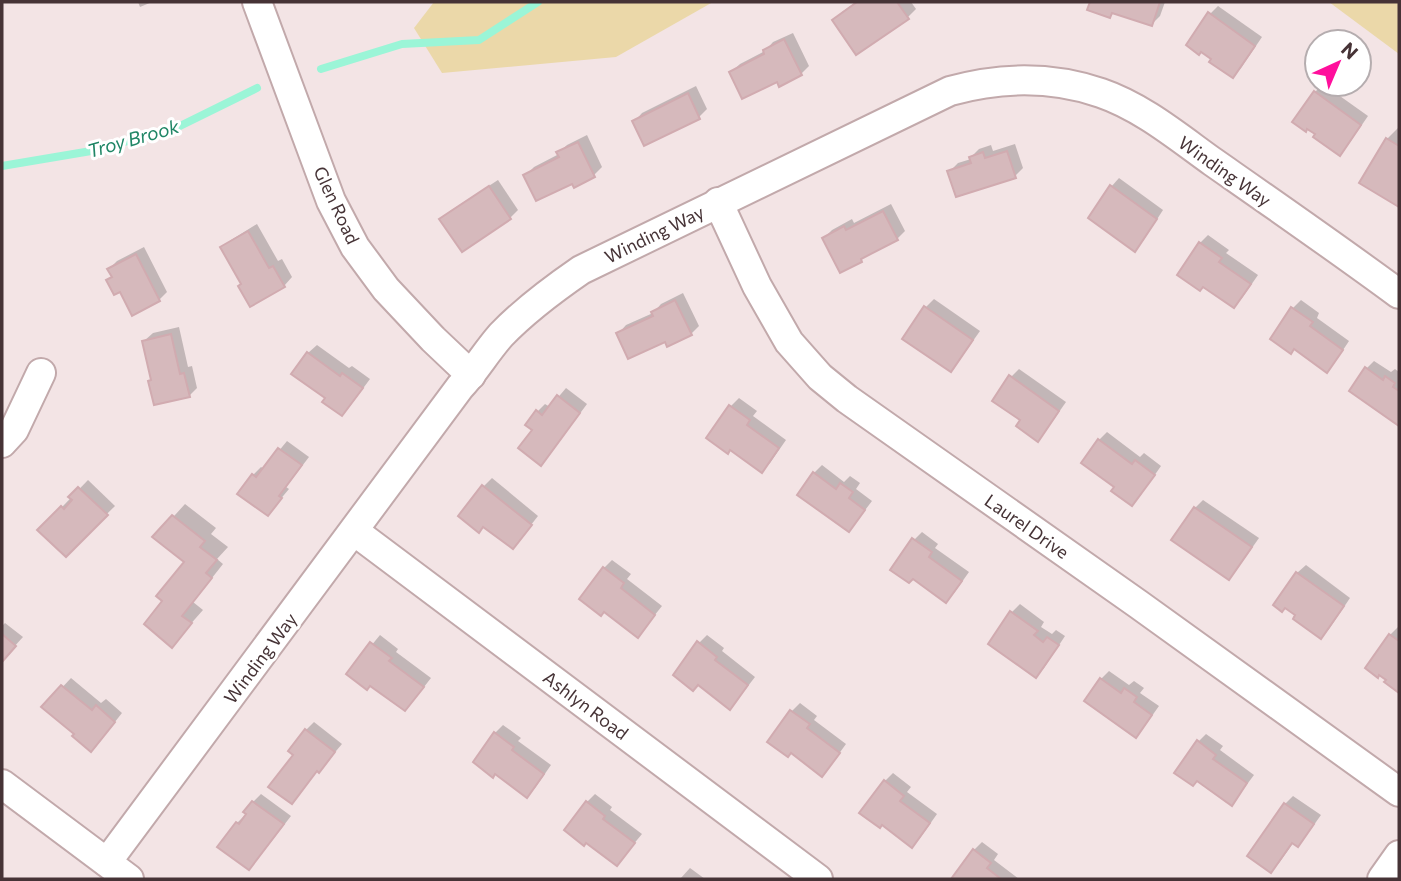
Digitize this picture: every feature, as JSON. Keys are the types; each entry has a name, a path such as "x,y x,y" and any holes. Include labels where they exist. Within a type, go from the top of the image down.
{"street":[{"name":"Glen Road","path":"257,2 331,201 355,247 386,289 471,375"},
{"name":"Winding Way","path":"107,862 479,362 538,299 581,270 950,91 1000,80 1035,80 1069,84 1103,93 1138,110 1399,294"},
{"name":"Laurel Drive","path":"718,202 757,286 789,342 820,377 847,399 1399,792"},
{"path":"2,443 14,430 41,373"},
{"name":"Ashlyn Road","path":"354,531 818,879"},
{"path":"2,784 130,879"},
{"path":"1382,879 1399,855"}],"shaded area":[{"path":"434,2 713,2 616,57 442,73 414,28"},
{"path":"1329,2 1399,2 1399,54 1373,35 1373,28 1364,28"}],"building":[{"path":"857,2 897,2 909,19 856,55 832,20"},
{"path":"1090,2 1160,2 1152,26 1112,13 1110,18 1087,10"},
{"path":"1208,12 1255,46 1233,78 1209,62 1211,59 1201,52 1199,55 1186,45"},
{"path":"784,39 802,75 779,87 777,82 742,99 729,72 764,54 763,50"},
{"path":"688,93 700,119 644,146 632,121"},
{"path":"1309,98 1324,98 1361,125 1340,156 1313,137 1315,134 1307,129 1306,132 1292,122"},
{"path":"1386,138 1399,146 1399,207 1359,183"},
{"path":"578,142 595,177 574,188 572,184 536,201 523,175 559,157 556,152"},
{"path":"1007,151 1016,178 956,197 947,171 971,163 969,157 983,152 985,158"},
{"path":"1110,185 1157,219 1135,252 1088,218"},
{"path":"489,186 511,219 462,252 439,219"},
{"path":"883,211 898,240 840,273 822,238 844,226 846,230"},
{"path":"248,231 269,268 273,266 285,287 250,307 238,286 241,284 220,247"},
{"path":"1199,242 1222,258 1219,262 1251,284 1234,308 1203,287 1200,291 1177,275"},
{"path":"136,254 160,301 132,316 120,292 114,295 106,280 112,277 107,269"},
{"path":"675,300 692,335 667,347 665,342 628,359 616,333 653,316 651,312"},
{"path":"924,306 973,340 951,372 902,339"},
{"path":"1291,307 1313,322 1310,326 1343,350 1327,373 1294,349 1291,354 1270,339"},
{"path":"171,334 180,374 184,373 190,397 154,405 142,341"},
{"path":"307,352 340,376 342,373 363,388 342,416 322,402 325,398 291,374"},
{"path":"1365,367 1383,380 1385,376 1395,383 1393,387 1399,391 1399,426 1349,391"},
{"path":"1009,375 1059,411 1038,442 1016,426 1020,420 992,401"},
{"path":"557,395 580,413 541,466 518,448 532,430 525,425 536,410 542,415"},
{"path":"729,405 750,420 747,425 779,448 762,473 730,450 728,454 706,438"},
{"path":"1098,439 1132,464 1135,460 1155,475 1132,506 1111,491 1114,487 1081,463"},
{"path":"278,448 302,465 268,516 237,494 252,474 256,477"},
{"path":"813,472 836,489 840,483 853,492 849,498 865,510 849,532 797,495"},
{"path":"482,485 532,525 513,549 483,527 479,533 458,516"},
{"path":"78,487 108,515 66,557 37,530 61,506 64,509 72,500 68,497"},
{"path":"1194,507 1252,547 1229,580 1171,540"},
{"path":"172,515 205,541 200,547 217,560 206,573 212,578 182,616 192,623 172,648 144,624 162,601 156,596 184,562 152,537"},
{"path":"912,538 932,552 929,557 962,581 946,603 913,579 909,583 890,570"},
{"path":"603,567 624,583 621,588 655,615 638,638 604,612 601,616 579,599"},
{"path":"1296,572 1344,606 1321,639 1293,619 1295,615 1285,608 1282,612 1273,605"},
{"path":"1010,611 1038,631 1034,635 1043,642 1047,637 1059,645 1036,678 988,644"},
{"path":"2,634 16,646 2,662"},
{"path":"1389,634 1399,641 1399,693 1384,682 1386,680 1379,675 1378,678 1365,668"},
{"path":"697,641 717,657 715,660 748,685 730,710 698,685 693,691 673,675"},
{"path":"370,642 392,658 389,661 424,687 405,711 370,686 367,690 346,674"},
{"path":"1100,678 1121,693 1124,688 1137,697 1134,702 1152,715 1136,738 1084,701"},
{"path":"61,685 92,710 96,705 115,722 91,752 41,707"},
{"path":"790,710 810,724 807,728 840,753 822,777 791,753 788,757 767,742"},
{"path":"305,729 335,752 292,804 268,787 293,755 288,751"},
{"path":"494,732 514,747 512,750 544,774 527,798 495,774 493,778 473,762"},
{"path":"1197,740 1216,755 1213,759 1247,783 1232,806 1197,781 1193,786 1174,773"},
{"path":"884,780 904,796 900,801 930,823 912,848 882,825 880,828 859,813"},
{"path":"252,801 284,824 249,870 217,847 236,822 239,824 246,814 243,812"},
{"path":"586,801 605,816 603,819 635,843 617,866 564,830"},
{"path":"1284,803 1314,824 1298,847 1292,843 1271,873 1247,856"},
{"path":"973,849 991,863 987,868 1001,879 951,879"}],"waterway":[{"name":"Troy Brook","path":"321,69 402,44 479,40 538,2"},
{"name":"Troy Brook","path":"2,166 97,150 180,126 257,88"}]}
